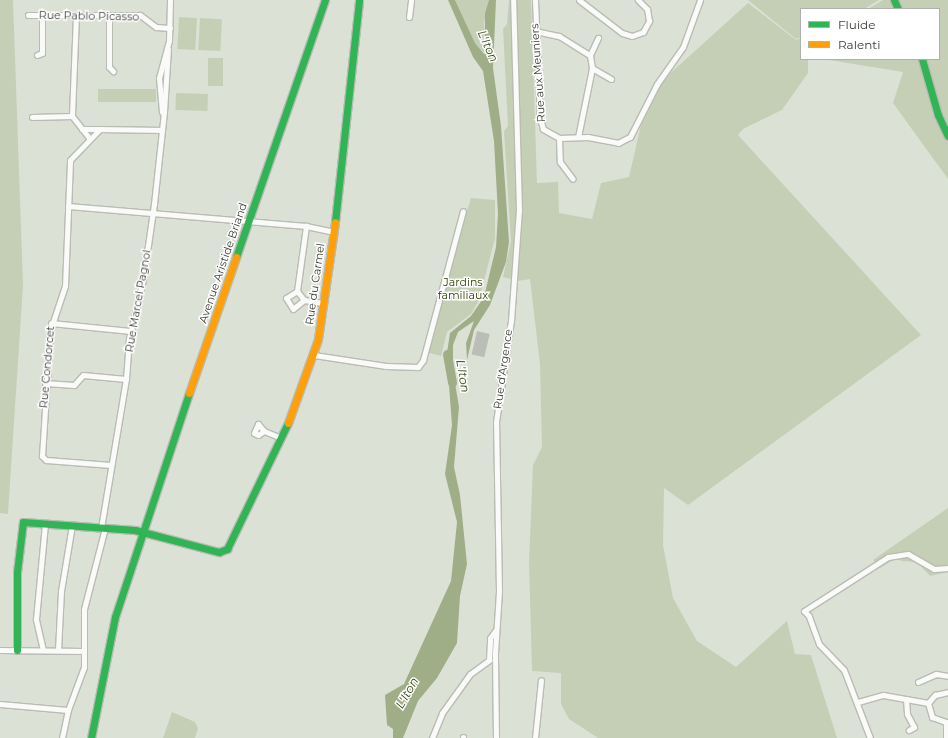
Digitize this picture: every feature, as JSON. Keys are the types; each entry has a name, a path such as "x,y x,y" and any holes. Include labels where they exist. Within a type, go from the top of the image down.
{"street":[{"name":"Rue Marcel Pagnol","path":"62,738 68,710 84,667 84,609 103,528 111,465 126,379 131,331 143,280 162,121 170,28 170,0"},
{"name":"Avenue Aristide Briand","path":"91,738 111,634 143,533 325,0"},
{"name":"Rue du Carmel","path":"143,533 223,553 281,438 314,355 334,232 359,0"},
{"path":"409,17 411,0"},
{"name":"Rue d'Argence","path":"496,738 495,631 499,591 496,416 510,322 518,229 513,0"},
{"name":"Rue aux Meuniers","path":"535,0 535,31 540,118 543,129 559,138"},
{"path":"579,0 622,33 632,36 643,32 649,21 647,9 638,0"},
{"path":"574,179 560,162 559,138 578,137 618,143 630,137 657,84 682,46 700,0"},
{"name":"Rue Pablo Picasso","path":"28,15 140,15 156,27 170,28"},
{"path":"37,55 42,53 42,15"},
{"path":"76,15 72,116 89,138"},
{"path":"109,15 109,67 113,71"},
{"path":"535,31 552,33 590,54"},
{"path":"578,137 592,68 590,54 598,38"},
{"path":"922,60 938,115 948,136"},
{"path":"592,68 611,79"},
{"path":"32,117 72,116"},
{"path":"82,129 161,130"},
{"name":"Rue Condorcet","path":"100,129 89,138 70,160 65,286 51,323 45,383 42,458 111,465"},
{"path":"68,206 152,214 162,212 249,222 306,226 334,232"},
{"path":"314,355 393,367 418,367 423,360 463,211"},
{"path":"306,226 298,291 304,300 323,303"},
{"path":"298,291 286,298 293,309 304,300"},
{"path":"51,323 131,331"},
{"path":"45,383 74,384 84,375 126,379"},
{"path":"264,431 281,438"},
{"path":"17,650 17,572 23,522 72,525 143,533"},
{"path":"43,650 36,619 45,523"},
{"path":"58,650 61,591 72,525"},
{"path":"870,738 858,702 844,670 819,644 809,616 804,610 888,557 908,554 934,569 948,568"},
{"path":"432,738 442,713 470,674 489,660 490,638 495,631"},
{"path":"0,650 84,651"},
{"path":"918,682 936,674 948,676"},
{"path":"535,738 541,680"},
{"path":"928,702 935,695 948,692"},
{"path":"858,702 883,695 928,702"},
{"path":"906,699 907,714 914,727 909,730"},
{"path":"928,702 932,717 946,722 946,738"},
{"path":"0,704 68,710"}],"green space":[{"path":"0,0 13,0 23,285 8,514 0,513"},
{"path":"455,0 489,0 484,23 486,55 475,43"},
{"path":"509,0 531,0 537,183 558,182 559,213 592,219 601,183 629,177 641,125 665,78 748,3 796,40 800,38 800,60 808,60 808,73 782,110 743,129 738,135 921,335 688,505 664,488 663,545 673,598 697,641 736,667 787,621 795,654 811,655 837,738 598,738 569,719 561,704 561,673 532,671 529,562 533,465 542,447 540,364 530,279 518,281 503,277 511,241 504,131 508,126 503,29 507,24"},
{"path":"748,0 879,0 866,8 800,8 800,37 796,39"},
{"path":"883,0 948,0 948,179 893,103 903,72 829,60 940,60 940,8 870,8"},
{"path":"179,17 197,18 195,50 177,49"},
{"path":"200,18 222,19 220,51 198,50"},
{"path":"208,58 223,58 223,86 208,86"},
{"path":"98,89 156,89 156,102 98,102"},
{"path":"176,93 208,94 207,111 175,110"},
{"name":"Jardins familiaux","path":"471,198 495,200 495,238 479,300 471,314 447,332 441,356 425,352"},
{"path":"948,508 948,572 930,576 917,562 901,561 898,557 880,568 873,560"},
{"path":"172,712 195,722 198,728 195,738 163,738"}],"water":[{"path":"448,0 455,0 475,43 485,55 485,13 489,0 496,0 493,68 501,126 509,242 506,262 490,305 474,330 467,360 466,343 474,321 458,332 453,345 453,364 445,366 450,333 471,316 484,297 496,247 498,214 494,141 483,71 473,57"},
{"path":"453,371 459,407 454,467 460,495 467,564 460,596 457,643 437,678 418,701 403,738 393,738 393,729 387,725 385,695 404,684 451,581 457,522 445,474 452,425 448,372"}],"building":[{"path":"477,331 490,334 484,357 472,354"}],"waterway":[{"name":"L'Iton","path":"447,354 452,383"}],"traffic: fast":[{"path":"236,257 325,0"},
{"path":"335,222 359,0"},
{"path":"894,0 898,8"},
{"path":"922,60 938,115 948,136"},
{"path":"91,738 115,617 189,393"},
{"path":"17,650 17,572 23,522 135,530 219,552 227,549 288,423"}],"traffic: slow":[{"path":"288,423 318,339 335,222"},
{"path":"189,393 236,257"}]}
